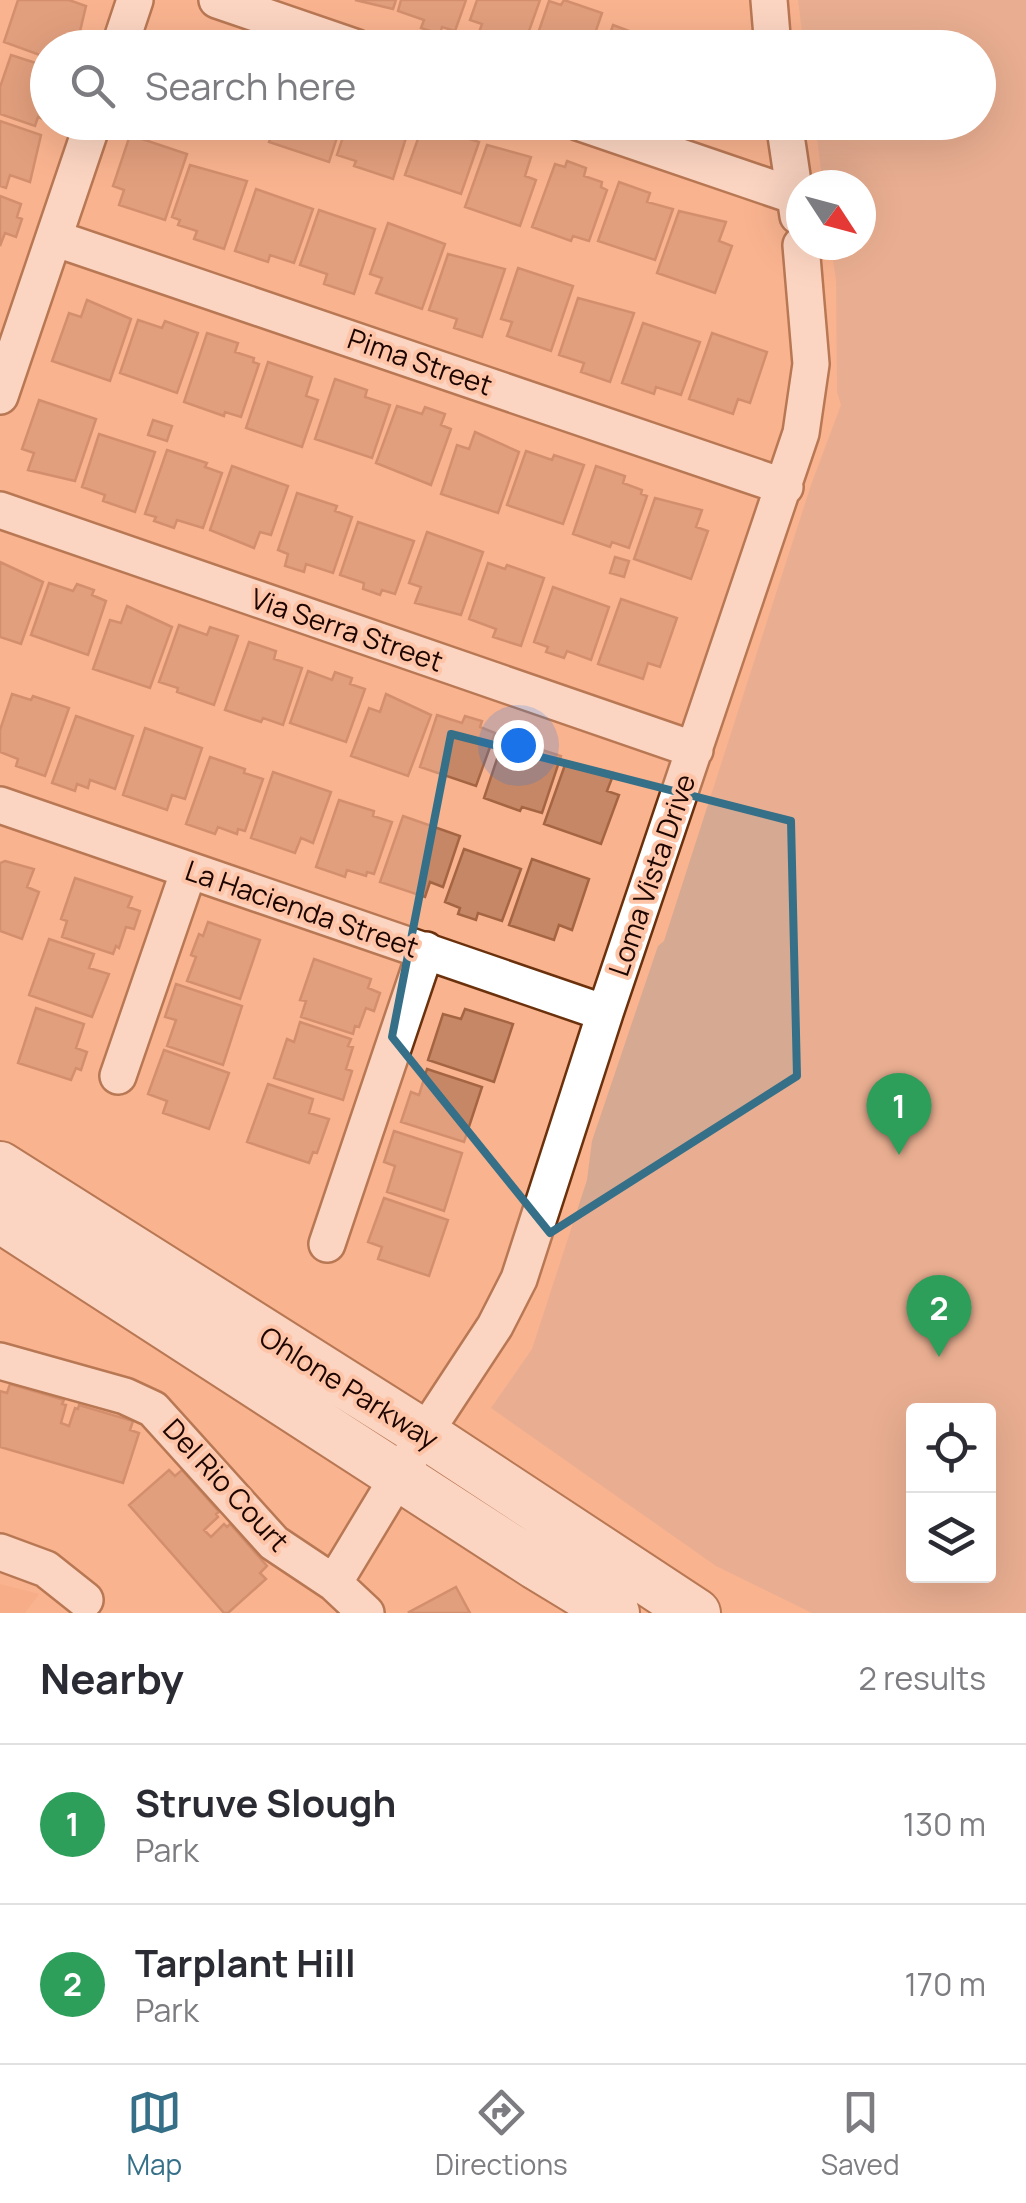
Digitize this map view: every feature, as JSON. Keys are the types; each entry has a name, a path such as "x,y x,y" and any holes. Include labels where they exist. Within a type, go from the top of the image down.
{"street":[{"path":"125,30 135,0"},
{"path":"217,0 304,30"},
{"path":"769,0 772,30"},
{"path":"0,396 87,140"},
{"path":"631,140 786,193"},
{"name":"Loma Vista Drive","path":"787,140 791,170"},
{"name":"Pima Street","path":"54,238 785,487"},
{"name":"Loma Vista Drive","path":"334,1583 495,1326 518,1278 785,487 810,389 811,335 803,260"},
{"name":"Via Serra Street","path":"0,510 695,750"},
{"name":"La Hacienda Street","path":"0,805 605,1013"},
{"path":"118,1076 189,870"},
{"path":"326,1244 426,950"},
{"name":"Ohlone Parkway","path":"0,1166 424,1434 696,1613"},
{"name":"Ohlone Parkway","path":"0,1218 615,1613"},
{"name":"Del Rio Court","path":"0,1361 125,1396 154,1409 274,1543 334,1583 366,1613"},
{"path":"0,1552 46,1568 86,1600"}],"highlighted area":[{"path":"451,734 791,821 797,1076 550,1233 392,1037"}],"shaded area":[{"path":"798,0 1026,0 1026,1613 812,1613 716,1566 491,1408 532,1349 587,1180 592,1141 658,946 664,941 811,485 841,405 837,392 833,260 876,260 876,170 821,170 817,140 996,140 996,30 802,30"},
{"path":"0,1584 39,1594 25,1613 0,1613"}],"building":[{"path":"18,0 69,0 86,6 80,30 30,30 30,51 4,42"},
{"path":"355,0 396,0 393,9"},
{"path":"401,0 466,0 455,30 421,28 424,20 398,11"},
{"path":"477,0 540,0 529,30 480,30 482,24 470,20"},
{"path":"564,0 602,13 596,30 539,30 549,1 561,5"},
{"path":"11,55 30,61 30,124 0,114 0,87"},
{"path":"0,121 30,131 30,140 40,140 30,182 10,175 6,188 0,186"},
{"path":"128,140 145,140 187,154 165,220 119,205 124,190 113,186"},
{"path":"270,140 336,140 329,162"},
{"path":"342,140 405,140 393,179 354,166 356,161 337,155"},
{"path":"418,140 479,142 461,194 405,175"},
{"path":"487,145 531,157 525,176 536,180 520,226 465,207"},
{"path":"567,161 586,168 584,176 602,182 601,187 607,190 589,241 573,236 571,241 532,227 555,164 565,167"},
{"path":"190,165 247,181 224,249 194,239 197,231 178,225 180,220 172,217"},
{"path":"619,182 650,193 647,202 673,209 655,260 598,241"},
{"path":"256,189 313,209 294,263 270,255 268,262 235,251"},
{"path":"0,196 21,204 17,217 22,219 16,237 5,233 0,246"},
{"path":"319,210 375,229 354,294 324,284 327,274 300,265"},
{"path":"679,211 726,222 719,241 732,246 715,293 657,273"},
{"path":"388,223 445,244 422,309 376,293 382,278 370,274"},
{"path":"448,254 505,269 482,337 454,328 457,319 429,310"},
{"path":"518,268 573,286 551,351 507,336 512,322 501,319"},
{"path":"578,298 634,313 610,382 581,372 584,363 559,355"},
{"path":"87,300 131,319 110,381 52,361 69,313 81,317"},
{"path":"138,320 162,328 165,321 198,333 177,393 120,373"},
{"path":"643,323 700,342 681,395 656,387 654,394 622,383"},
{"path":"207,333 238,343 235,352 254,358 253,362 259,364 241,417 225,412 224,416 184,402"},
{"path":"712,333 767,352 750,403 738,399 733,414 689,399"},
{"path":"268,362 312,377 306,396 318,400 302,447 246,428"},
{"path":"335,379 367,390 365,397 390,405 372,458 315,439"},
{"path":"39,400 96,419 75,481 28,470 34,453 22,449"},
{"path":"397,406 422,414 425,407 445,414 441,425 451,429 431,485 376,463"},
{"path":"153,420 172,426 167,441 148,435"},
{"path":"475,432 519,452 498,513 441,494 457,445 469,449"},
{"path":"99,434 155,452 135,512 103,501 105,495 82,487"},
{"path":"167,450 207,463 205,467 222,473 203,528 177,520 174,528 145,514"},
{"path":"526,451 584,465 563,524 507,505"},
{"path":"232,466 288,486 271,535 260,532 254,548 210,530"},
{"path":"596,466 625,476 623,483 647,496 629,548 612,542 610,547 573,534"},
{"path":"297,493 337,506 335,511 352,517 333,573 306,564 304,572 285,566 288,554 278,550"},
{"path":"655,498 702,510 696,527 708,531 691,579 634,559"},
{"path":"358,522 414,541 395,594 382,590 380,595 363,589 364,583 340,575"},
{"path":"427,532 483,552 461,615 415,603 421,587 409,583"},
{"path":"615,557 629,561 624,577 610,573"},
{"path":"0,562 43,582 21,644 0,637"},
{"path":"488,563 544,578 521,646 493,637 496,629 469,619"},
{"path":"49,583 73,591 77,584 94,590 92,595 106,601 88,655 31,635"},
{"path":"553,587 609,607 591,660 567,651 564,658 546,652 548,647 534,642"},
{"path":"621,599 677,618 660,667 648,663 643,679 598,664"},
{"path":"127,606 172,627 150,688 93,669 110,620 121,623"},
{"path":"179,625 207,635 210,627 238,636 214,705 159,682"},
{"path":"249,642 276,651 274,659 302,668 283,725 225,710"},
{"path":"308,671 332,680 335,672 352,678 350,684 365,689 346,742 290,723"},
{"path":"12,694 31,700 33,696 69,708 45,776 16,766 18,759 0,752 0,730"},
{"path":"386,694 431,715 408,776 351,756 369,708 380,712"},
{"path":"437,715 462,723 465,716 482,721 480,727 495,733 476,786 420,767"},
{"path":"76,716 133,736 115,789 90,780 88,788 77,784 75,791 52,783"},
{"path":"145,728 202,748 185,799 172,795 167,810 123,795"},
{"path":"507,729 536,739 533,747 561,756 542,813 522,807 520,811 484,798"},
{"path":"210,757 263,779 245,831 238,829 237,834 218,827 215,834 186,824"},
{"path":"566,762 614,773 607,791 619,795 601,844 544,824"},
{"path":"273,772 331,792 313,843 301,838 295,853 251,838"},
{"path":"339,800 374,811 373,816 392,822 374,874 367,872 366,876 347,870 345,877 316,867"},
{"path":"403,816 460,836 443,887 430,882 425,897 380,882"},
{"path":"464,849 521,869 502,921 478,913 476,920 458,914 460,908 445,902"},
{"path":"532,859 589,879 572,930 559,925 554,940 509,925"},
{"path":"0,863 34,869 27,887 39,892 22,939 0,931"},
{"path":"75,878 132,897 128,907 140,911 134,929 126,927 113,954 62,937 67,921 61,919"},
{"path":"208,922 260,940 240,999 187,981 196,957 191,955"},
{"path":"49,939 94,954 89,968 109,974 92,1017 29,995"},
{"path":"314,959 371,979 368,988 380,993 374,1011 366,1008 353,1034 301,1017 306,1001 300,1000"},
{"path":"176,984 242,1006 223,1065 167,1046 176,1020 165,1017"},
{"path":"36,1008 84,1024 76,1048 87,1052 81,1070 76,1068 71,1080 18,1063"},
{"path":"465,1009 513,1024 494,1082 428,1060 443,1014 461,1019"},
{"path":"300,1022 351,1039 348,1046 353,1047 346,1069 352,1071 343,1100 274,1078 287,1039 294,1042"},
{"path":"164,1050 229,1073 209,1129 163,1113 167,1101 148,1094"},
{"path":"427,1069 482,1087 464,1142 401,1122 411,1092 419,1095"},
{"path":"268,1084 313,1099 309,1113 329,1119 317,1153 313,1152 309,1163 247,1142"},
{"path":"394,1131 462,1153 444,1211 387,1192 395,1166 384,1162"},
{"path":"384,1198 448,1220 429,1276 378,1259 382,1247 368,1242"},
{"path":"10,1384 64,1400 61,1423 69,1426 79,1405 133,1421 130,1430 139,1433 123,1483 0,1447 0,1391 7,1393"},
{"path":"169,1470 175,1476 182,1470 219,1512 204,1530 211,1537 224,1524 230,1524 267,1566 260,1573 266,1579 228,1613 129,1505"},
{"path":"456,1587 470,1613 409,1612"}],"place":[{"name":"Struve Slough","path":"899,1155"},
{"name":"Tarplant Hill","path":"939,1357"}]}
